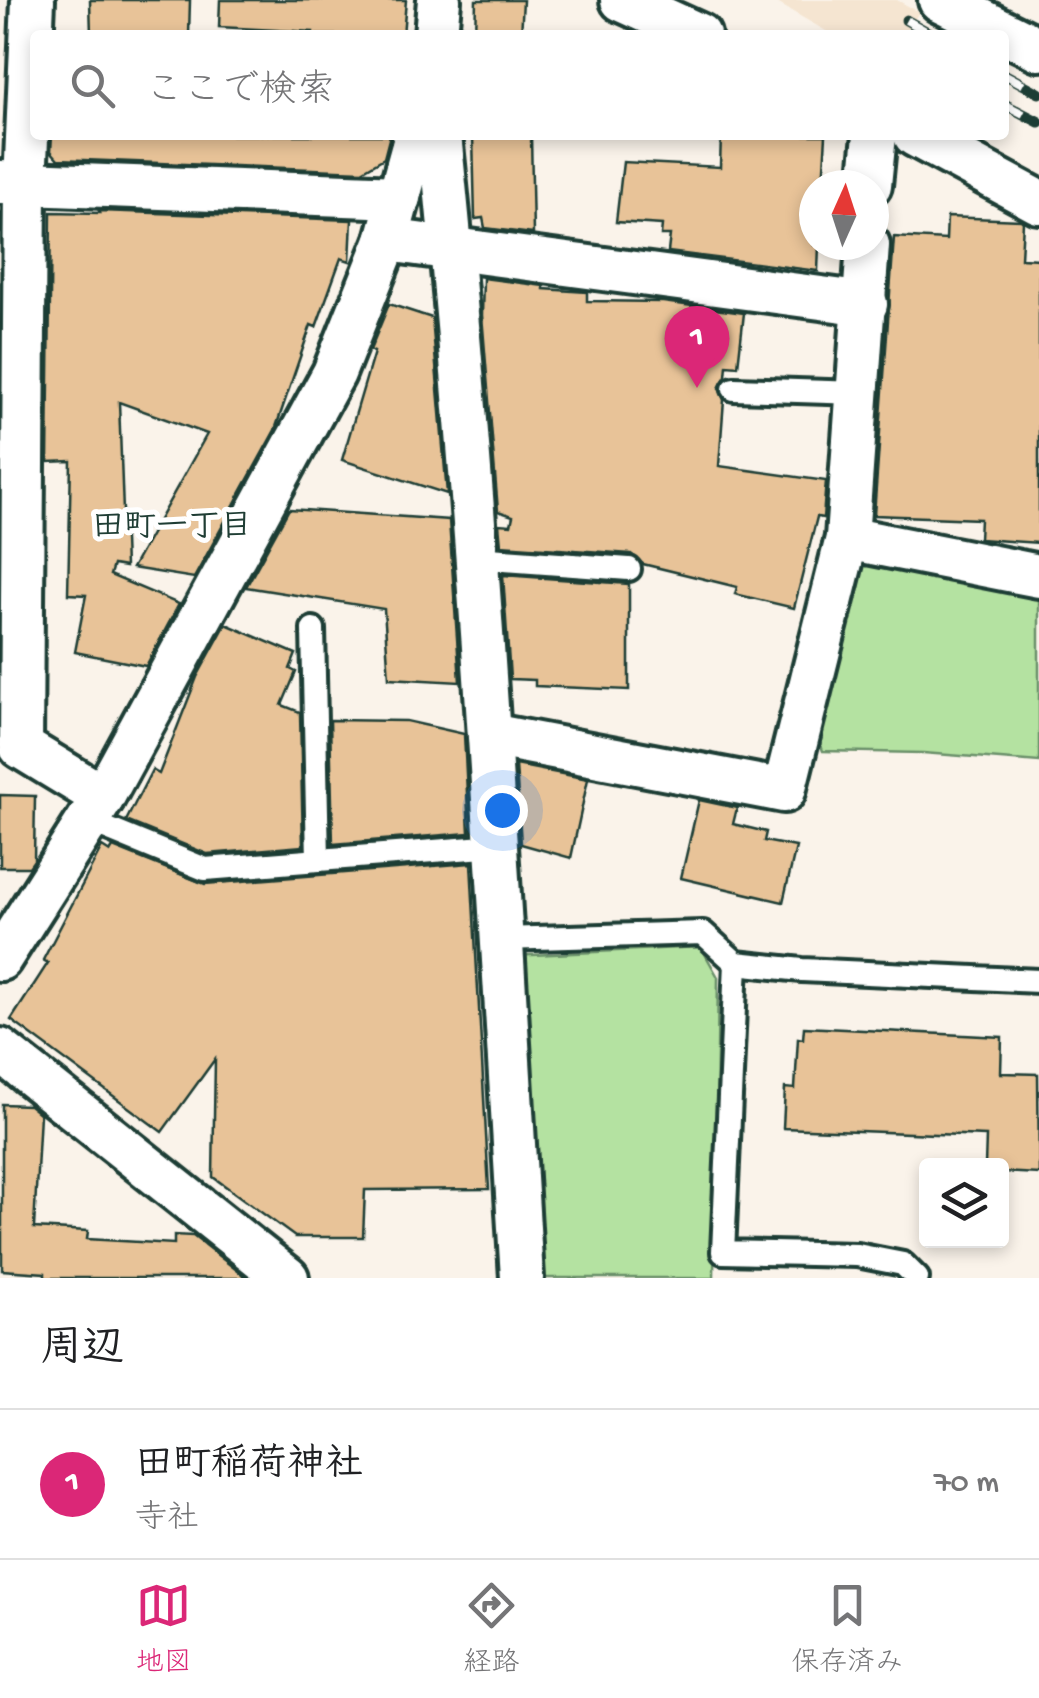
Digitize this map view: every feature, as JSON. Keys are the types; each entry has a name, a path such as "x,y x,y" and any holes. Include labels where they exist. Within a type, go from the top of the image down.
{"street":[{"path":"33,0 13,183 21,747 96,809"},
{"path":"436,30 439,0"},
{"path":"622,0 689,30"},
{"path":"940,0 999,30"},
{"path":"1009,35 1039,50"},
{"path":"0,959 96,809 334,373 386,240 415,140"},
{"path":"441,140 490,735 522,1278"},
{"path":"872,170 874,140"},
{"path":"924,140 1039,202"},
{"path":"13,183 399,197"},
{"path":"386,240 866,304"},
{"path":"490,735 784,791 847,538 867,260"},
{"path":"847,538 1039,576"},
{"path":"0,1050 287,1278"}],"lane":[{"path":"734,390 859,393"},
{"path":"476,558 630,569"},
{"path":"313,629 318,860"},
{"path":"96,809 205,869 496,846"},
{"path":"502,939 703,934 736,963 988,970 1039,981"},
{"path":"736,963 723,1252 856,1255 904,1264 917,1278"}],"shaded area":[{"path":"772,0 897,0 919,12 908,30 824,30"}],"green space":[{"path":"851,561 1039,592 1039,762 923,753 823,751 816,732"},
{"path":"701,947 718,977 714,1278 541,1278 511,956"}],"building":[{"path":"90,0 190,0 189,30 91,30"},
{"path":"220,0 406,0 403,30 219,27"},
{"path":"476,0 523,0 521,30 475,30"},
{"path":"52,140 389,140 384,158 362,171 58,159 51,151"},
{"path":"473,140 531,140 533,234 485,228 483,218 475,219"},
{"path":"721,140 826,140 824,170 799,170 799,260 818,260 818,271 668,252 670,235 661,235 662,225 616,222 623,162 720,167"},
{"path":"51,212 352,220 350,261 341,258 316,327 311,325 275,430 194,578 132,568 207,434 119,402 125,567 113,565 110,575 179,604 146,666 75,652 86,595 68,594 71,461 48,462"},
{"path":"947,217 1021,220 1021,258 1039,259 1039,543 979,539 980,519 874,515 894,237 946,240"},
{"path":"483,278 587,292 587,301 663,302 744,313 738,366 727,365 719,388 724,400 719,466 826,481 823,518 817,517 794,608 735,594 737,587 643,564 631,554 501,545 499,524 511,525 513,516 498,511 482,315"},
{"path":"389,304 432,318 447,494 342,460 374,352 370,350"},
{"path":"289,509 449,520 460,682 389,678 384,609 246,587"},
{"path":"503,575 629,584 629,690 535,686 535,680 510,679"},
{"path":"226,624 296,654 290,669 296,672 282,705 300,712 303,846 207,854 126,821 152,770 159,774 197,677"},
{"path":"330,720 406,721 464,734 469,833 333,844"},
{"path":"516,765 588,779 571,858 521,844"},
{"path":"0,795 35,796 34,860 29,867 0,867"},
{"path":"699,800 737,808 733,824 766,832 764,841 796,847 783,902 681,878"},
{"path":"102,847 110,852 113,847 205,884 471,863 489,1189 365,1190 363,1237 295,1237 213,1177 215,1059 162,1132 11,1020 48,963 43,960"},
{"path":"804,1027 1002,1037 1001,1073 1038,1074 1039,1174 1009,1172 1009,1158 985,1158 986,1136 783,1128 785,1088 795,1089 798,1038 803,1039"},
{"path":"2,1104 29,1105 40,1114 34,1228 88,1231 87,1239 174,1244 174,1235 193,1236 247,1278 45,1278 45,1273 2,1270"}],"railway":[{"path":"906,20 924,30"},
{"path":"1009,77 1039,93"},
{"path":"1009,107 1039,122"}],"place":[{"name":"田町稲荷神社","path":"697,388"}],"district":[{"name":"田町一丁目","path":"172,529"}]}
